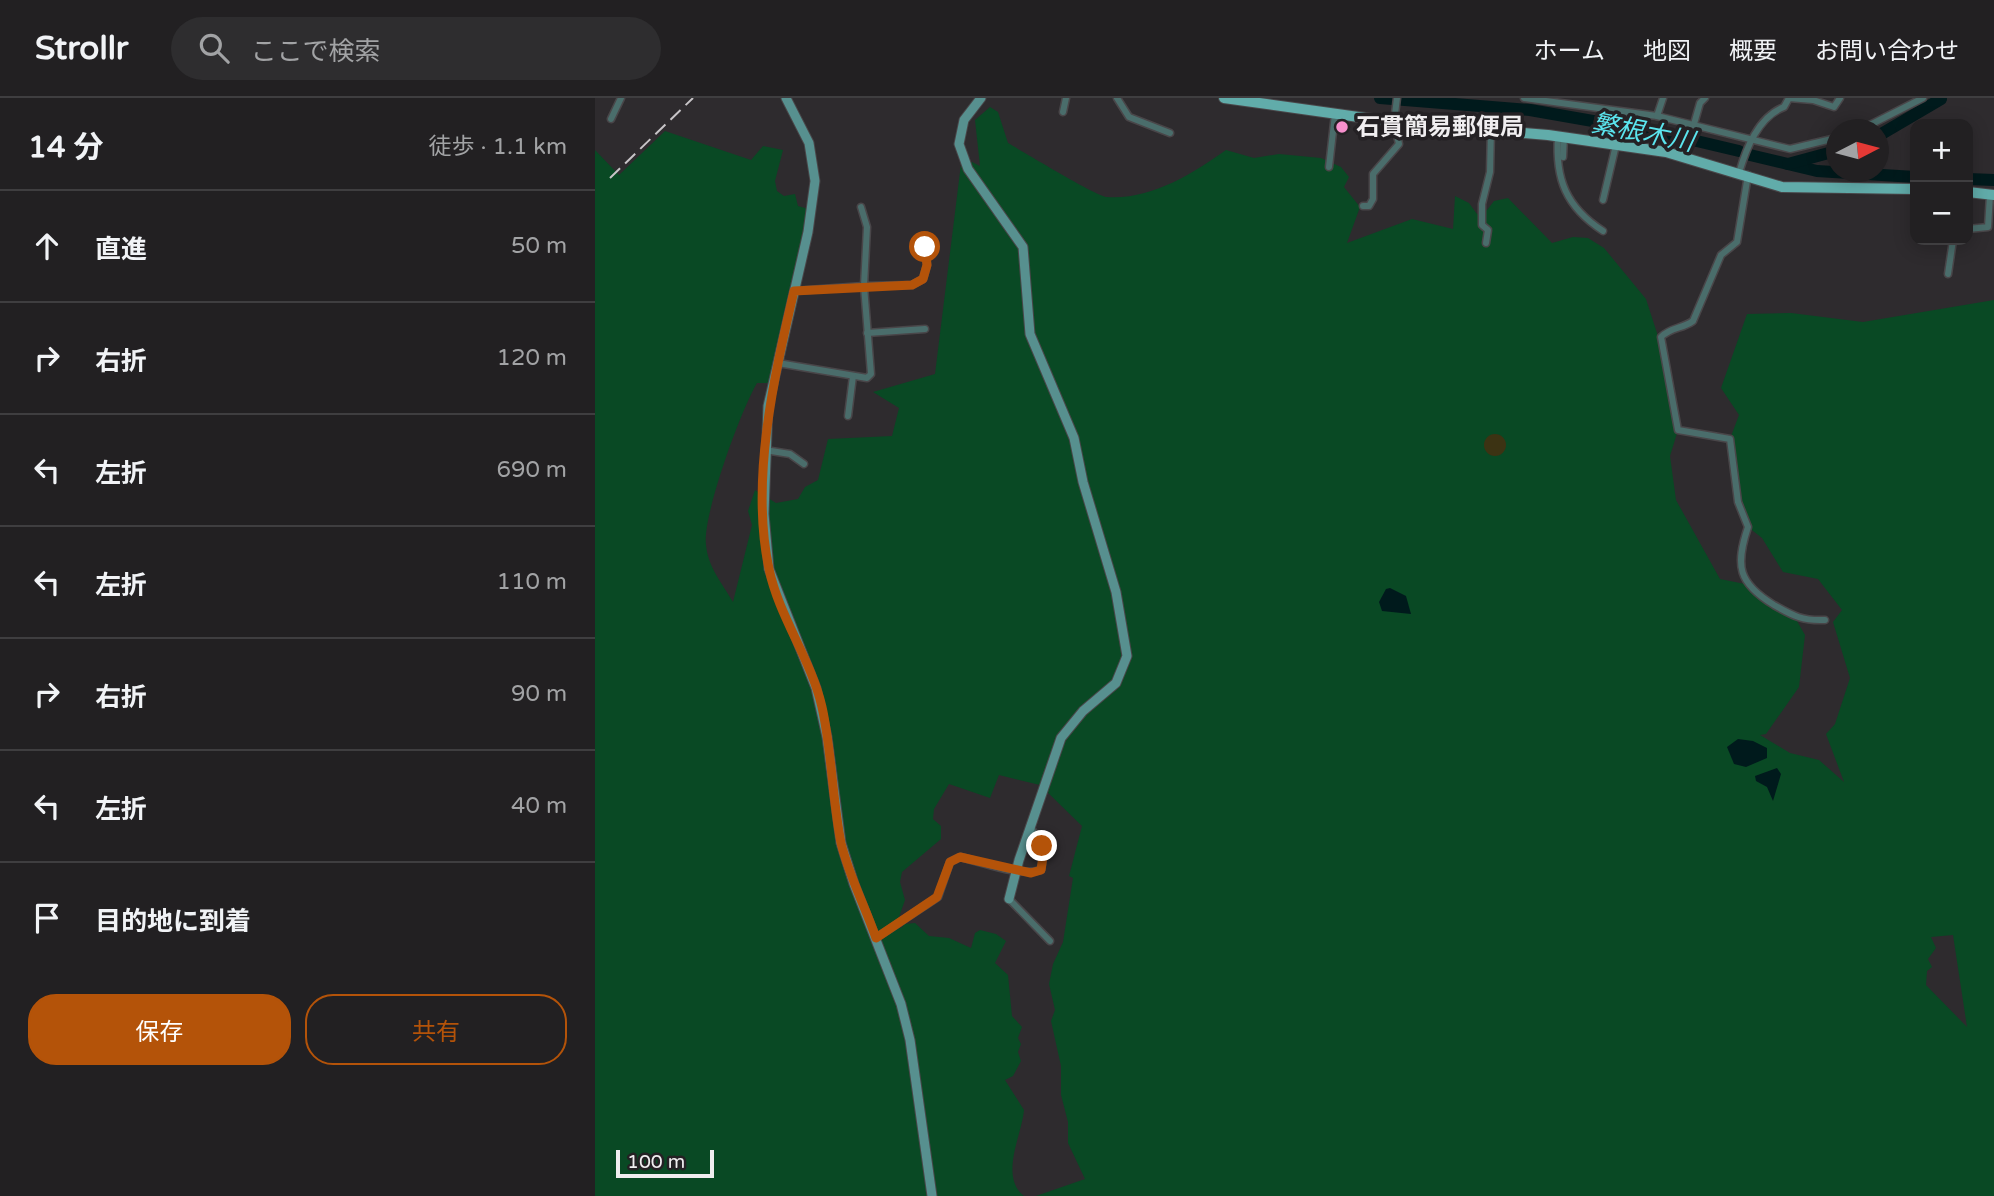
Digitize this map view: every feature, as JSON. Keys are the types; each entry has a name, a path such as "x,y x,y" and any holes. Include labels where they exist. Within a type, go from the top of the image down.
{"main road":[{"path":"1224,98 1264,101 1394,122 1561,136 1666,152 1782,187 1910,189"},
{"path":"1973,193 1992,195"}],"street":[{"path":"611,120 621,98"},
{"path":"786,98 809,143 815,181 808,232 768,406 764,514 769,569 817,688 841,843 854,884 901,1004 916,1068 932,1196"},
{"path":"981,98 964,120 959,144 968,169 1023,247 1030,334 1074,438 1083,482 1116,592 1127,656 1116,683 1083,711 1061,738 1016,872 1009,899 1050,941"},
{"path":"1063,112 1066,98"},
{"path":"1117,98 1129,117 1170,132"},
{"path":"1363,206 1369,206 1373,200 1373,174 1399,144 1394,122 1397,98"},
{"path":"1524,98 1657,116 1790,149 1826,140"},
{"path":"1657,116 1663,98"},
{"path":"1694,124 1700,103 1705,98"},
{"path":"1825,620 1797,618 1745,584 1741,571 1741,548 1748,527 1738,502 1730,439 1678,430 1661,337 1669,329 1686,327 1693,321 1721,255 1737,242 1747,147 1773,111 1784,107 1789,98 1813,100 1834,107 1840,98"},
{"path":"1882,119 1923,98"},
{"path":"1329,167 1335,114"},
{"path":"1486,243 1488,230 1482,225 1482,204 1490,172 1491,129"},
{"path":"1561,136 1563,157"},
{"path":"1561,136 1556,167 1560,180 1585,217 1603,231"},
{"path":"1603,200 1616,145"},
{"path":"1973,228 1987,227 1992,195"},
{"path":"778,363 867,378 870,374 864,286 867,227 861,207"},
{"path":"1948,274 1952,245"},
{"path":"794,291 912,285 923,279 927,265 925,247"},
{"path":"867,333 925,330"},
{"path":"848,416 853,376"},
{"path":"765,450 790,454 804,464"},
{"path":"876,938 937,897 950,862 960,857 1016,872 1031,873 1041,870 1044,850 1030,826"}],"green space":[{"path":"990,107 998,112 1008,143 1075,182 1107,197 1123,197 1155,190 1185,176 1226,150 1254,158 1279,154 1321,158 1341,167 1349,177 1344,187 1360,207 1347,243 1412,219 1453,229 1455,196 1469,203 1477,214 1487,210 1494,201 1508,198 1552,243 1573,237 1588,238 1604,248 1646,299 1666,361 1678,430 1670,456 1676,500 1720,579 1745,584 1797,621 1805,635 1799,687 1766,734 1760,735 1790,753 1819,760 1844,782 1826,734 1835,724 1850,678 1833,622 1842,610 1818,579 1783,572 1762,538 1748,527 1738,502 1730,439 1739,415 1721,388 1747,314 1791,313 1863,322 1994,300 1994,1196 1036,1196 1085,1179 1068,1143 1068,1122 1061,1095 1061,1066 1051,1021 1055,1010 1049,984 1053,964 1063,942 1073,878 1069,876 1082,826 1040,785 999,775 990,798 949,784 934,809 933,819 941,826 941,839 902,872 900,882 905,900 899,917 891,926 901,928 905,924 915,923 929,936 949,938 971,948 975,933 980,930 996,934 1006,941 995,963 1008,975 1012,1016 1022,1027 1018,1038 1021,1044 1018,1052 1021,1061 1013,1076 1005,1080 1024,1110 1012,1167 1017,1188 1024,1196 595,1196 595,150 619,175 665,131 751,160 763,146 783,150 775,181 777,191 784,196 795,194 798,206 812,210 773,383 757,383 750,397 724,463 710,511 706,531 707,553 716,575 733,602 752,525 748,511 755,490 776,503 798,499 805,487 818,480 828,439 892,436 899,408 873,392 935,374 961,164 972,162 980,166 975,120","holes":["1953,935 1967,1027 1926,985 1927,971 1932,967 1928,959 1936,948 1931,937"]}],"sand":[{"path":"1495,434 1503,437 1506,445 1503,453 1495,456 1487,453 1484,445 1487,437"}],"water":[{"path":"1390,588 1406,596 1411,614 1382,611 1379,602 1386,589"},
{"path":"1738,739 1753,741 1767,748 1767,758 1746,767 1734,764 1727,747"},
{"path":"1777,768 1781,774 1773,801 1767,787 1756,781 1755,776"}],"waterway":[{"name":"繁根木川","path":"1380,98 1530,110 1667,134 1739,151"},
{"path":"1889,130 1941,99"},
{"path":"1788,164 1826,154"},
{"name":"繁根木川","path":"1750,155 1817,171 1910,177"},
{"name":"繁根木川","path":"1973,179 1994,180"}],"railway":[{"path":"610,178 693,98"}],"place":[{"name":"石貫簡易郵便局","path":"1342,127"}],"route":[{"path":"925,247 927,265 923,279 912,285 794,291 768,406 765,435 764,514 769,569 776,592 817,688 827,737 841,843 876,938 937,897 950,862 960,857 1016,872 1031,873 1041,870 1044,850 1042,846"}]}
